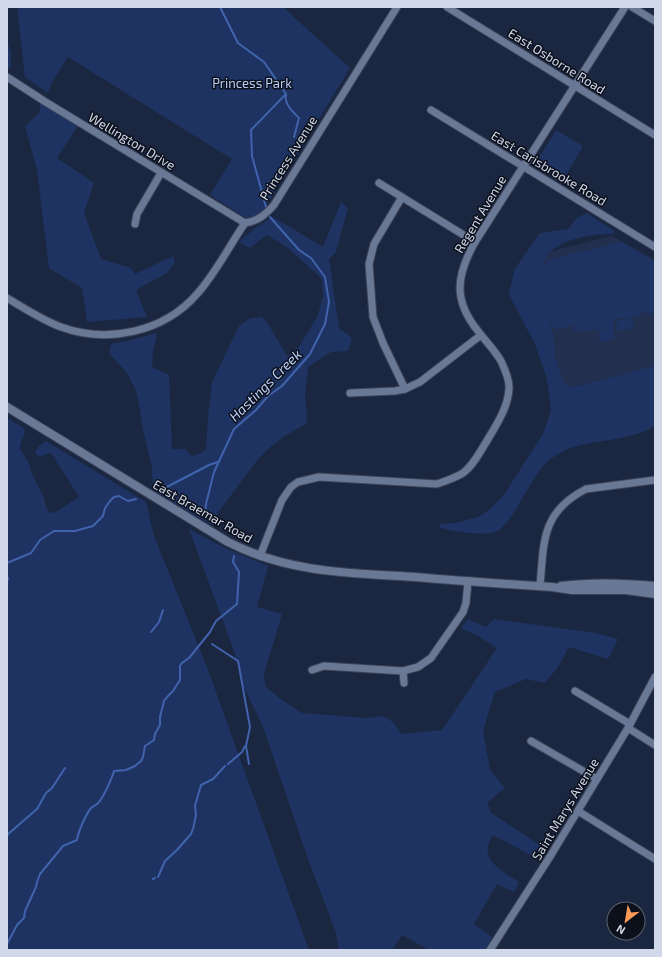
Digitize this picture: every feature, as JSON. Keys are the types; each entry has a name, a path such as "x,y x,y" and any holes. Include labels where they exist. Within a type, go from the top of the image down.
{"street":[{"name":"Princess Avenue","path":"245,223 254,222 266,215 274,205 397,7"},
{"name":"East Osborne Road","path":"447,7 655,135"},
{"name":"Regent Avenue","path":"260,556 282,500 291,487 298,482 319,477 437,484 463,473 473,462 496,426 505,406 509,389 506,372 498,356 467,317 460,295 460,276 465,259 625,7"},
{"path":"632,7 655,21"},
{"name":"Wellington Drive","path":"7,78 245,223"},
{"name":"East Carisbrooke Road","path":"431,110 655,247"},
{"path":"135,224 136,214 161,173"},
{"path":"379,183 475,242"},
{"path":"402,197 374,244 369,264 373,317 383,343 405,389"},
{"path":"7,298 41,318 61,327 88,334 115,334 147,328 171,316 190,302 209,279 229,245 245,223"},
{"path":"350,393 395,392 405,389 420,382 481,334"},
{"name":"East Braemar Road","path":"7,406 228,542 260,556 289,565 318,570 540,586 572,590 626,590 655,594"},
{"path":"540,586 543,546 555,514 562,505 576,494 586,489 655,480"},
{"path":"312,670 324,666 403,671 418,667 431,658 463,612 466,602 468,581"},
{"name":"East Braemar Road","path":"552,587 594,583 625,583 655,586"},
{"path":"403,671 404,683"},
{"name":"Saint Marys Avenue","path":"490,950 578,811 629,726 655,677"},
{"path":"575,691 629,726 655,745"},
{"path":"531,741 597,779"},
{"path":"578,811 655,859"}],"shaded area":[{"path":"612,236 655,260 655,367 563,389 530,278 540,254"}],"green space":[{"name":"Princess Park","path":"17,7 283,7 350,68 262,212 252,218 246,218 210,195 232,159 68,57 52,82 48,93 25,77"},
{"path":"7,38 11,55 11,69 7,66"},
{"path":"40,98 79,124 57,158 94,183 84,213 101,259 131,268 135,274 173,256 175,262 167,273 136,290 147,317 87,322 82,288 49,268 37,170 25,126 40,112"},
{"path":"556,130 583,146 565,177 537,161"},
{"path":"341,202 348,208 336,252 329,259 339,328 352,338 348,351 331,352 308,367 305,396 307,416 306,424 283,437 268,449 255,463 219,511 214,526 153,491 152,467 136,391 127,373 109,353 111,344 157,333 152,367 169,375 172,449 186,449 192,457 206,450 212,382 239,326 250,318 262,317 268,324 287,356 299,347 318,315 323,296 322,279 288,248 267,235 250,248 239,242 255,228 273,217 323,247"},
{"path":"587,213 614,231 614,234 583,237 562,244 546,257 542,266 551,259 621,242 655,261 655,309 652,316 645,311 638,316 594,322 613,320 614,328 574,332 573,325 555,330 549,318 553,334 555,357 564,383 573,387 655,366 655,424 650,429 641,433 574,447 555,456 541,468 512,516 497,531 492,533 477,533 460,532 440,528 440,524 455,523 478,517 489,510 503,496 543,434 551,410 547,379 535,344 509,295 514,270 540,233 568,229 577,218"},
{"path":"632,318 634,328 618,331 616,321"},
{"path":"613,328 615,339 600,342 598,331"},
{"path":"7,418 24,428 25,433 20,448 29,464 31,472 44,498 46,507 50,513 56,512 79,497 53,456 50,453 42,456 37,455 35,452 39,446 46,441 146,502 154,536 207,667 309,950 7,950"},
{"path":"189,529 223,547 268,566 257,607 282,614 264,674 265,686 278,697 302,713 367,718 383,716 393,722 401,734 442,730 497,648 480,637 461,628 468,619 486,627 494,619 596,633 618,639 608,659 569,647 558,667 545,683 526,679 495,692 483,731 490,770 505,788 487,803 491,813 543,847 542,861 493,835 492,836 488,846 490,858 498,868 519,882 514,892 497,884 474,924 492,937 485,950 429,950 402,935 392,950 339,950 336,933 308,859 263,727 243,685 234,651"}],"waterway":[{"name":"Hastings Creek","path":"220,7 238,43 264,62 286,94 251,130 252,156 266,207"},
{"path":"286,95 286,102 299,118 294,137"},
{"name":"Hastings Creek","path":"205,515 206,504 214,472 234,429 256,410 268,396 282,386 310,354 325,324 329,302 325,277 311,258 299,250 270,217"},
{"path":"161,490 209,465 218,462"},
{"path":"7,563 31,553 40,540 54,531 75,531 93,526 103,516 105,508 114,497 119,496 128,501 136,499"},
{"path":"7,944 17,925 24,918 25,911 40,874 63,846 77,840 87,814 91,808 101,800 114,771 126,770 135,766 141,761 145,746 154,740 155,734 160,725 160,717 164,701 180,680 180,666 182,663 189,658 210,632 216,621 237,604 239,572 233,562 234,556"},
{"path":"7,577 7,582"},
{"path":"151,632 159,622 163,610"},
{"path":"212,644 238,661 250,727 246,746 249,764"},
{"path":"228,764 242,752 245,746"},
{"path":"158,877 165,861 191,834 196,815 195,806 201,785 213,779 225,766"},
{"path":"7,835 37,809 46,793 52,788 65,768"}]}
